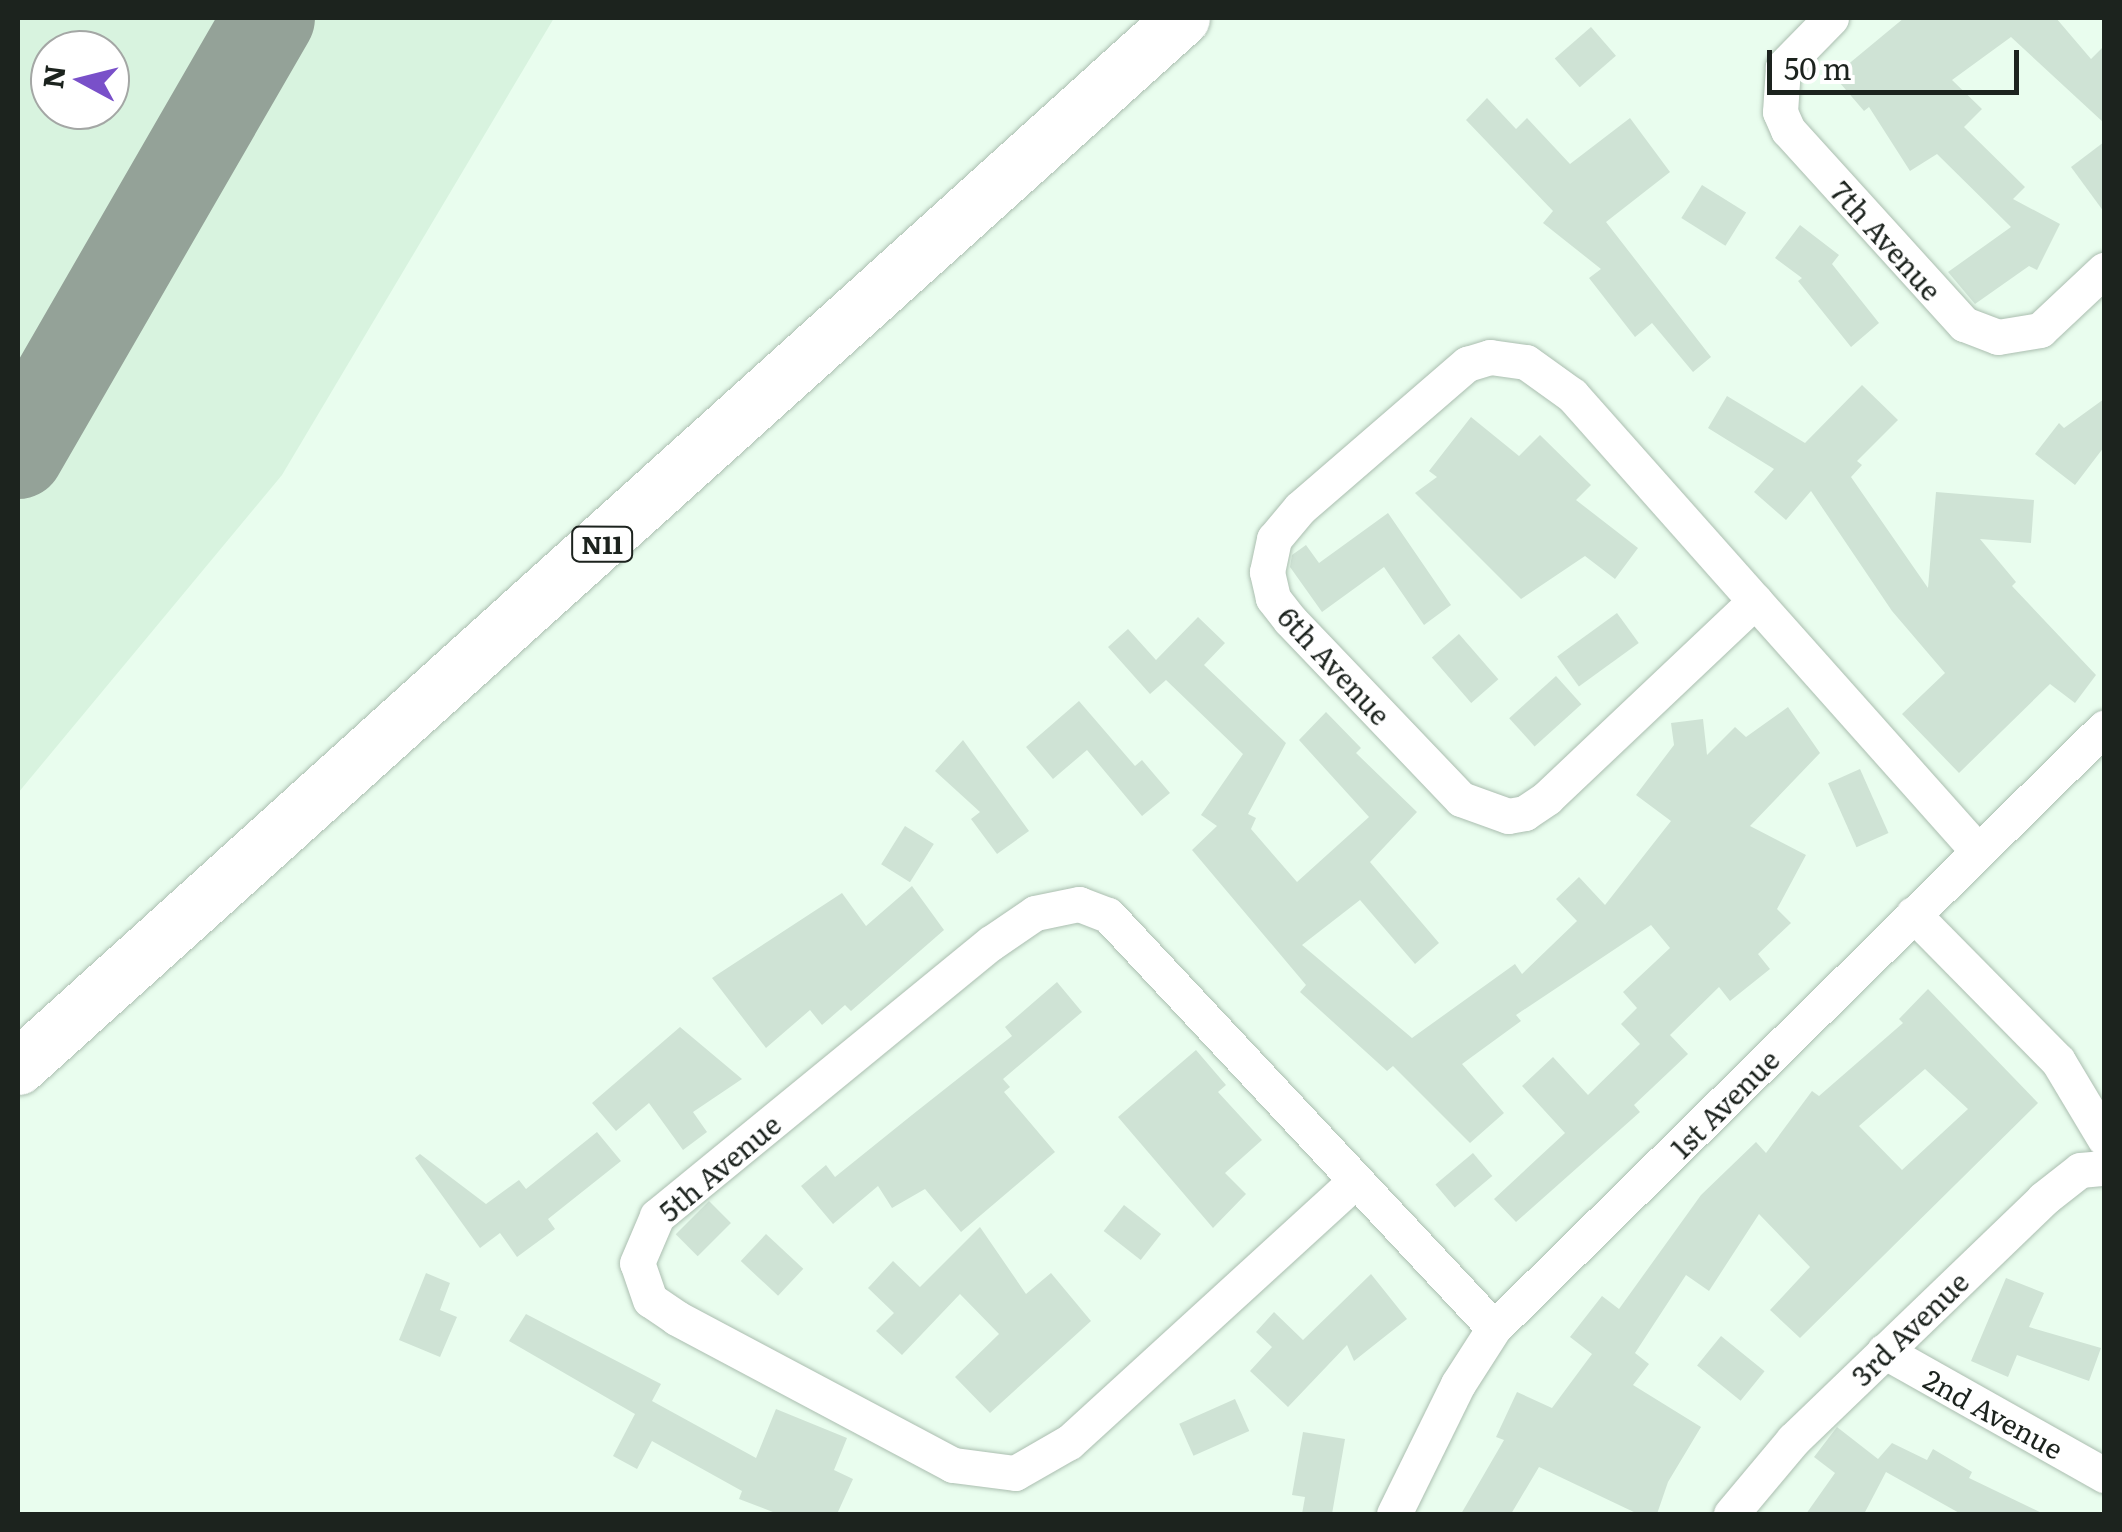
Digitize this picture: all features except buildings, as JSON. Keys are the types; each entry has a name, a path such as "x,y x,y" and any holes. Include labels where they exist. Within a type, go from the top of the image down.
{"highway":[{"name":"N11","path":"18,1067 1182,18"}],"street":[{"name":"7th Avenue","path":"1831,18 1784,68 1780,112 1788,130 1964,324 1998,337 2040,330 2104,270"},
{"name":"6th Avenue","path":"1756,600 1546,798 1525,813 1508,816 1461,799 1290,620 1273,598 1267,572 1274,539 1300,508 1467,364 1508,357 1548,371 1572,394 1756,600 1977,850"},
{"name":"1st Avenue","path":"1394,1514 1458,1384 1494,1328 1977,850 2100,741"},
{"name":"5th Avenue","path":"1354,1182 1069,1442 1015,1473 953,1465 677,1318 650,1300 637,1263 657,1216 991,943 1056,904 1079,904 1108,915 1494,1328"},
{"path":"1914,914 2058,1061 2104,1138"},
{"name":"3rd Avenue","path":"1731,1514 1793,1440 2068,1178 2104,1168"},
{"name":"2nd Avenue","path":"1884,1351 2104,1475"}],"shaded area":[{"path":"18,18 554,18 282,475 18,793"}],"taxiway":[{"path":"18,453 269,18"}]}
